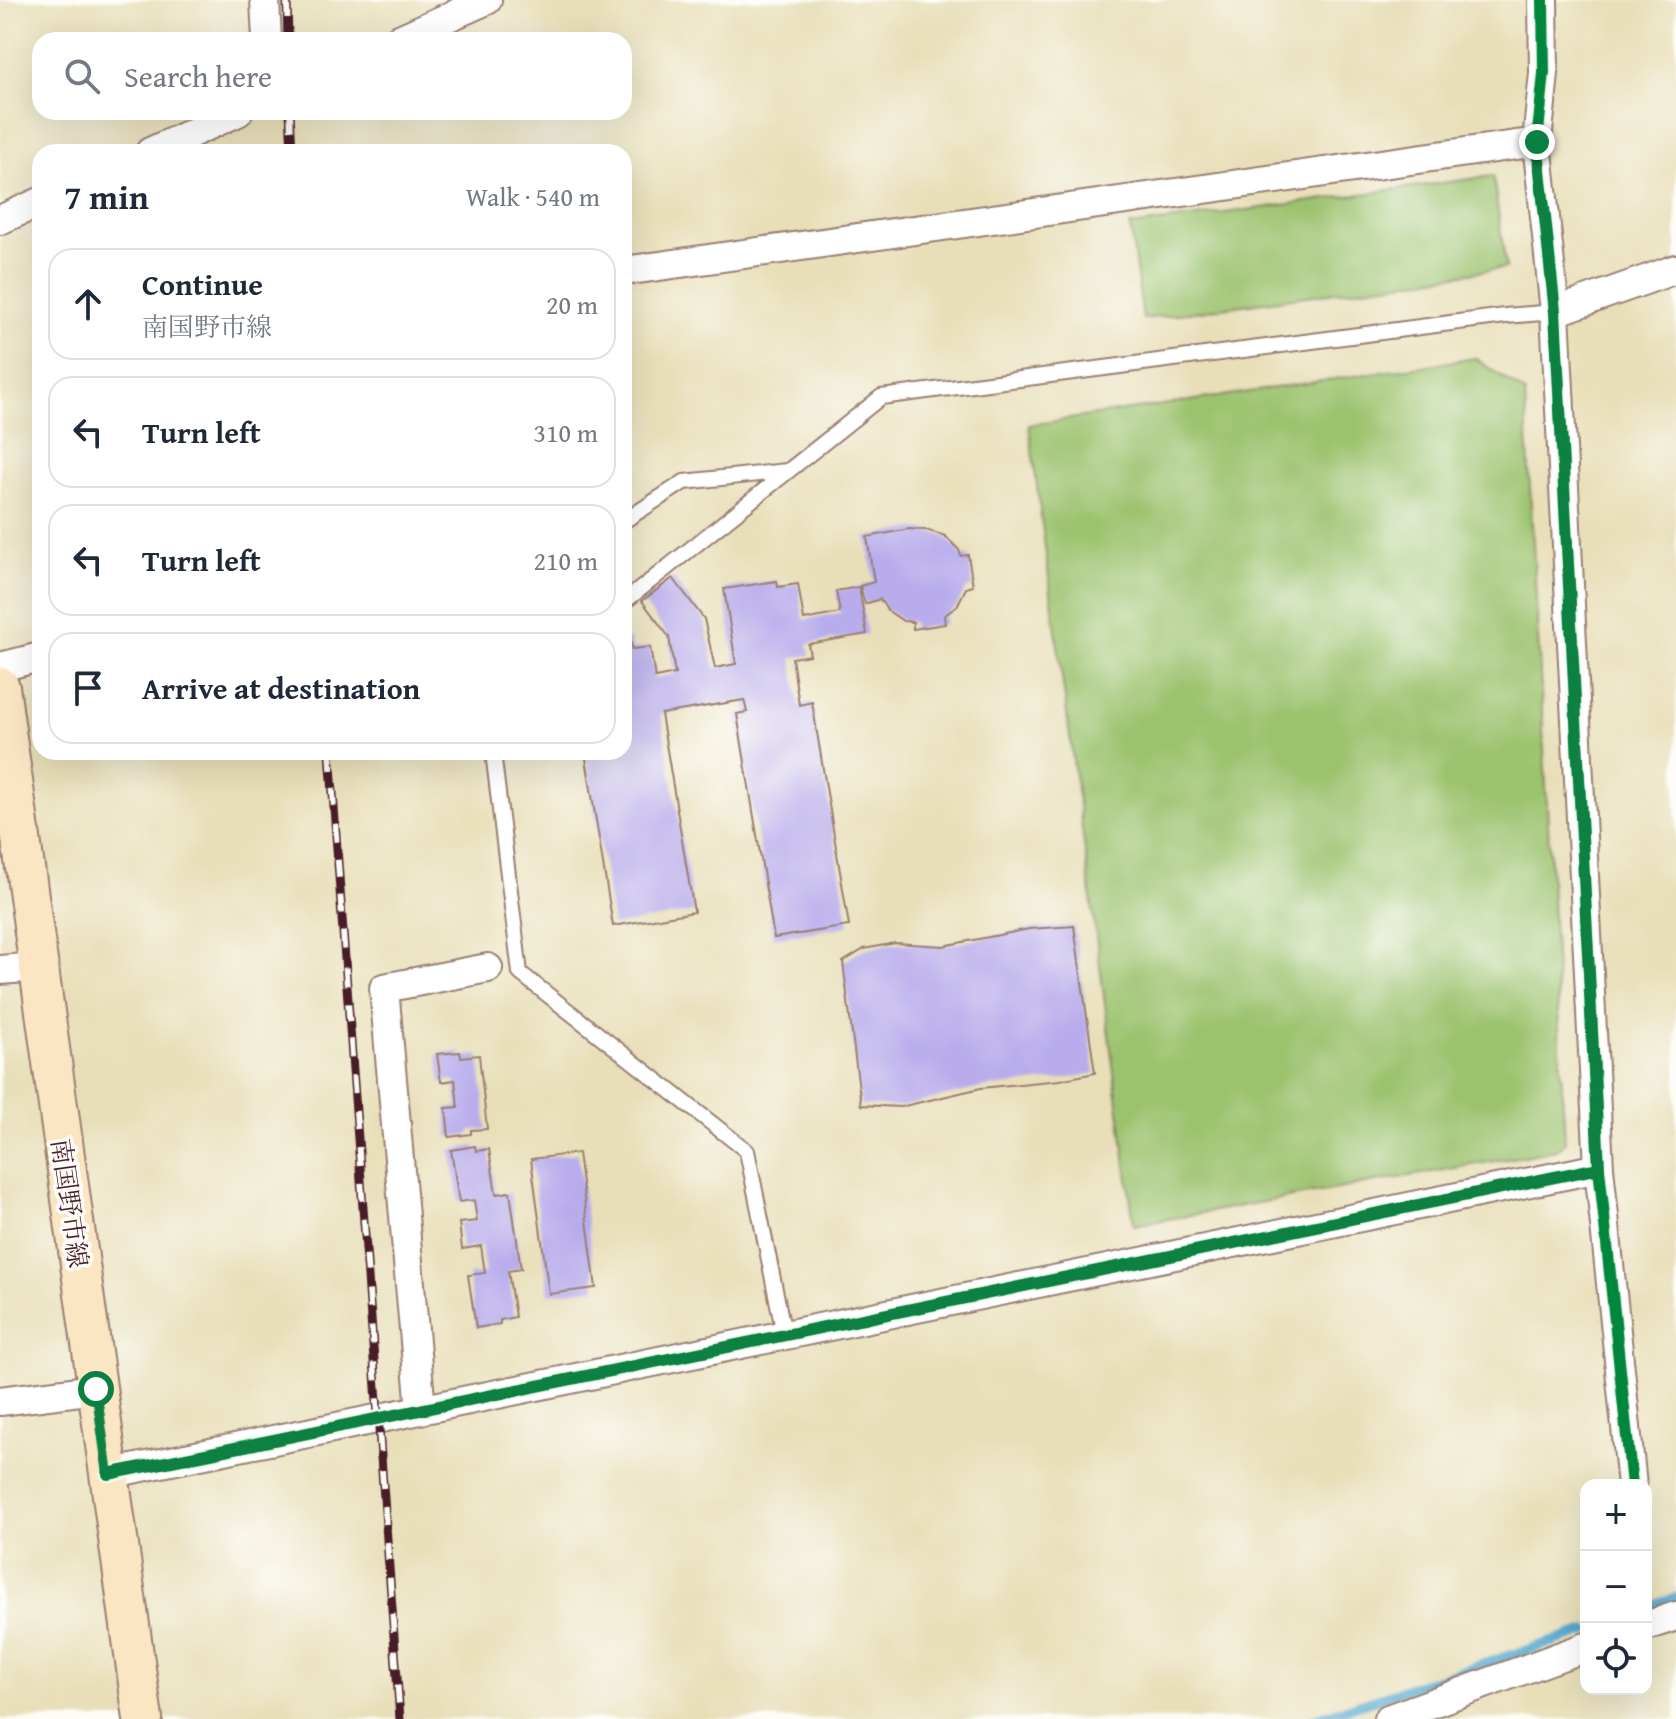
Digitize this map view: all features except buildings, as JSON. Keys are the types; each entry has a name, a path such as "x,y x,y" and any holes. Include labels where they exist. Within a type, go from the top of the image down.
{"main road":[{"name":"南国野市線","path":"0,687 143,1719"}],"street":[{"path":"265,0 267,32"},
{"path":"415,32 487,0"},
{"path":"1543,0 1544,73 1537,142 1555,312 1599,1168 1631,1479"},
{"path":"168,144 220,120"},
{"path":"632,270 1537,142"},
{"path":"0,220 32,206"},
{"path":"1555,312 1676,269"},
{"path":"0,667 32,659"},
{"path":"0,970 38,967"},
{"path":"421,1410 384,988 488,968"},
{"path":"108,1474 1599,1168"},
{"path":"0,1401 96,1389"},
{"path":"1652,1624 1676,1616"},
{"path":"1388,1719 1580,1649"}],"lane":[{"path":"632,596 881,397 1555,312"},
{"path":"632,516 684,482 788,471"},
{"path":"494,760 520,973 747,1151 784,1334"},
{"path":"488,968 519,964"}],"green space":[{"path":"1493,176 1506,268 1143,319 1130,226"},
{"path":"1475,358 1525,393 1565,1142 1557,1150 1134,1225 1029,425"}],"waterway":[{"path":"1652,1607 1676,1597"},
{"path":"1314,1719 1580,1633"}],"railway":[{"path":"287,0 288,32"},
{"path":"290,120 292,144"},
{"path":"331,760 400,1719"}],"cycle path":[{"path":"1543,0 1544,73 1537,142 1555,312 1599,1168 1631,1479"},
{"path":"108,1474 1599,1168"}],"route":[{"path":"96,1389 108,1474 1599,1168 1555,312 1537,142"}]}
